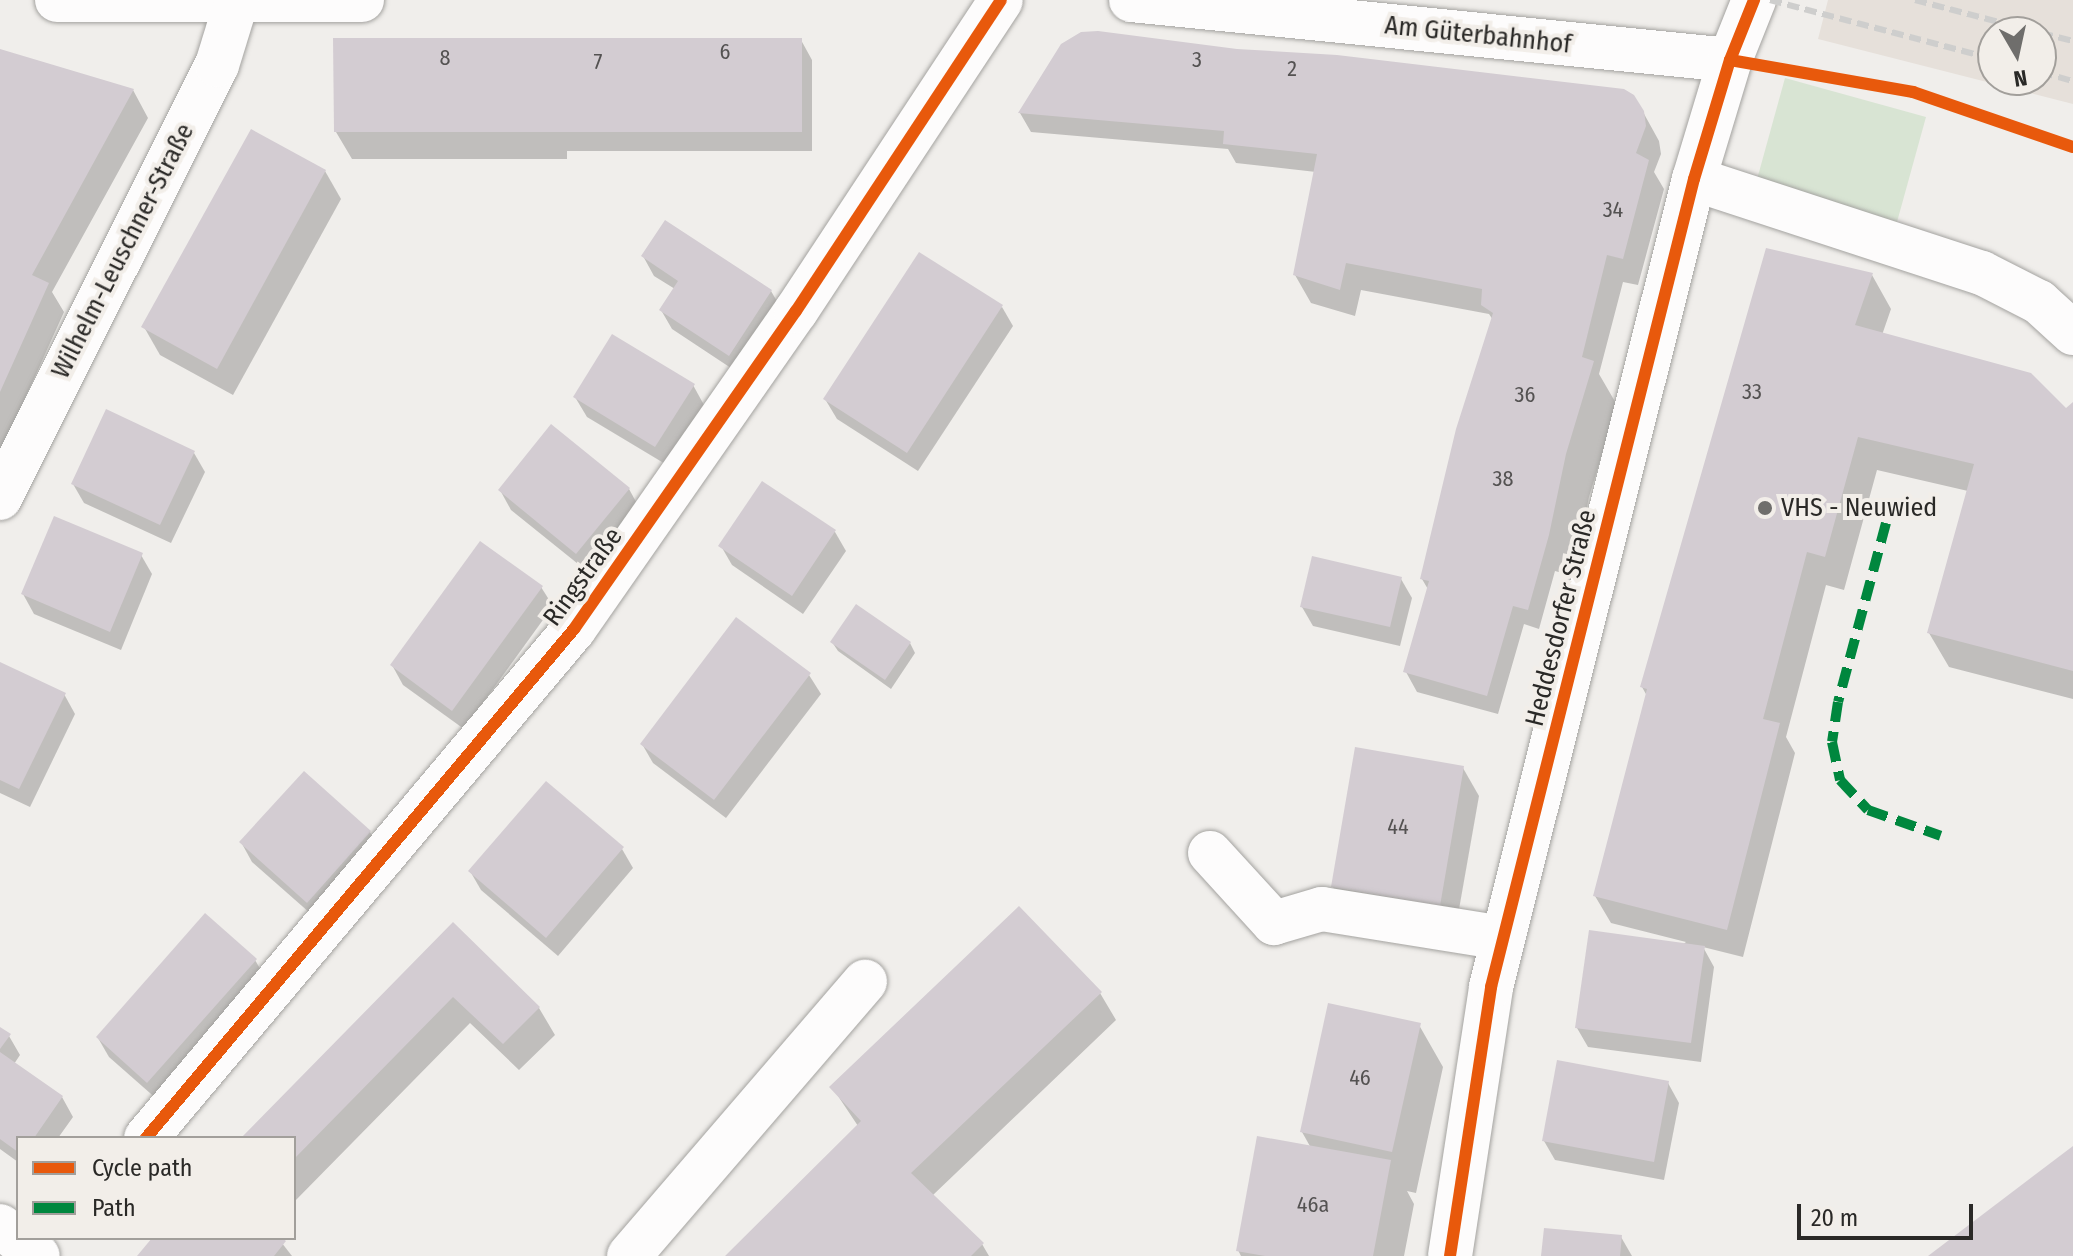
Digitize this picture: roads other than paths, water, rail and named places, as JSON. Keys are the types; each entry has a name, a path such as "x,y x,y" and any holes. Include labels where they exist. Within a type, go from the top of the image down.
{"street":[{"path":"57,0 362,0"},
{"name":"Ringstraße","path":"148,1136 574,629 796,311 1001,0"},
{"name":"Am Güterbahnhof","path":"1131,0 1730,60"},
{"name":"Heddesdorfer Straße","path":"1450,1256 1491,987 1694,179 1730,60 1754,0"},
{"name":"Wilhelm-Leuschner-Straße","path":"0,498 217,65 237,1"},
{"path":"1694,179 1982,273 2039,302 2073,333"},
{"path":"1210,853 1274,923 1322,909 1503,938"},
{"path":"629,1256 865,982"},
{"path":"0,1226 16,1239"},
{"path":"18,1240 38,1256"},
{"path":"47,1256 60,1240"}],"railway":[{"path":"1770,0 1977,55"},
{"path":"1915,0 1977,16"},
{"path":"2057,37 2073,41"},
{"path":"2057,76 2073,81"}],"place":[{"name":"VHS - Neuwied","path":"1765,508"}]}
